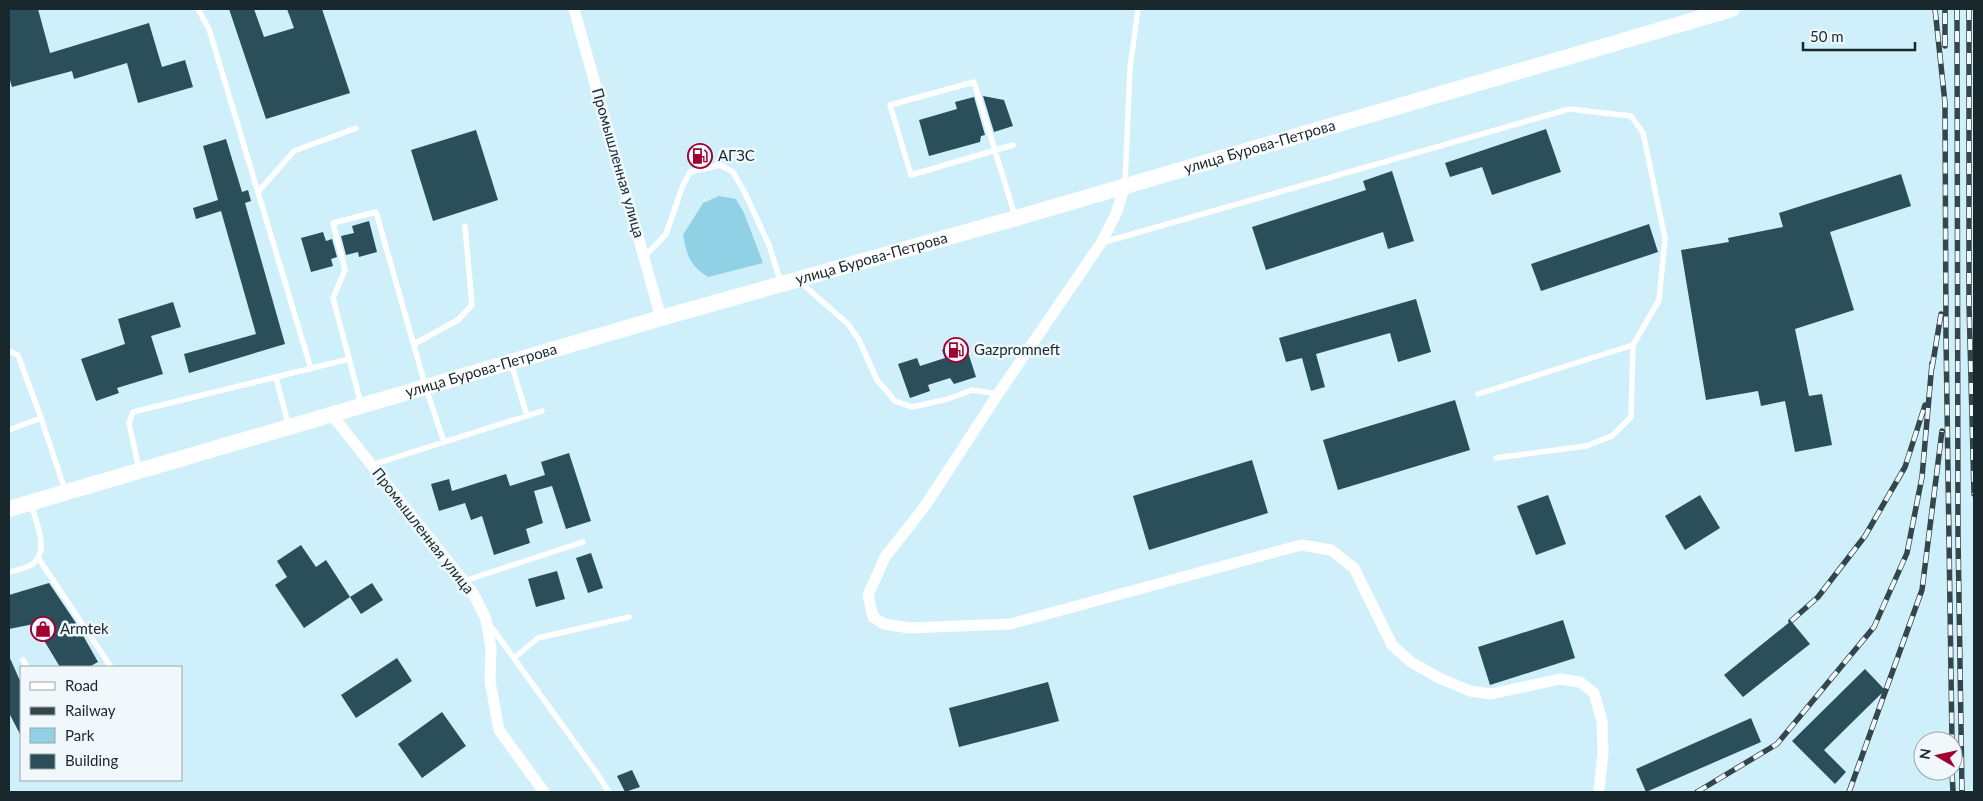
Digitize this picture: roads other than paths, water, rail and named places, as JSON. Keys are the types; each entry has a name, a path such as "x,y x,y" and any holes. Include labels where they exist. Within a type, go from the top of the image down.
{"main road":[{"name":"улица Бурова-Петрова","path":"9,509 661,318 1016,218 1732,9"}],"street":[{"name":"Промышленная улица","path":"574,9 661,318"},
{"path":"1125,186 1116,214 1101,243 998,394 925,506 885,557 868,595 874,617 884,624 909,628 1010,624 1301,545 1331,550 1354,568 1392,645 1411,662 1439,678 1470,691 1491,694 1560,679 1580,682 1594,693 1602,721 1603,754 1599,790"},
{"name":"Промышленная улица","path":"332,415 474,593 486,619 491,649 490,681 499,730 544,792"}],"lane":[{"path":"198,9 209,29 311,369"},
{"path":"1125,186 1130,68 1138,9"},
{"path":"1013,145 995,150 911,175 890,105 974,82 995,150 1016,218"},
{"path":"1101,243 1569,109 1631,116 1642,133 1665,238 1659,300 1633,345 1631,417 1612,436 1586,446 1496,458"},
{"path":"258,192 294,151 356,128"},
{"path":"645,256 666,234 683,184 690,172 720,165 733,172 769,245 790,282 848,324 859,340 877,380 895,400 912,407 948,399 972,390 998,394"},
{"path":"362,406 333,298 345,270 333,223 376,212 426,388 444,442"},
{"path":"414,344 458,320 472,304 465,226"},
{"path":"1478,394 1633,345"},
{"path":"9,351 18,355 66,492"},
{"path":"139,471 129,423 133,412 349,359"},
{"path":"511,362 527,416"},
{"path":"276,378 289,428"},
{"path":"372,465 542,411"},
{"path":"9,430 41,418"},
{"path":"9,572 30,566 39,559 42,549 31,502"},
{"path":"464,581 583,542"},
{"path":"39,559 110,666"},
{"path":"514,658 538,638 629,617"},
{"path":"486,619 609,792"},
{"path":"23,660 26,666"}],"railway":[{"path":"1935,9 1945,103 1946,336 1952,731"},
{"path":"1945,9 1945,46"},
{"path":"1957,9 1958,535 1962,792"},
{"path":"1969,9 1969,303 1974,494"},
{"path":"1932,368 1941,314"},
{"path":"1697,792 1777,744 1874,627 1907,553 1922,477 1932,363"},
{"path":"1791,621 1818,597 1865,536 1905,467 1925,405"},
{"path":"1849,792 1922,590 1942,431"},
{"path":"1952,781 1953,792"}],"place":[{"name":"АГЗС","path":"700,156"},
{"name":"Gazpromneft","path":"956,350"},
{"name":"Armtek","path":"43,629"}]}
